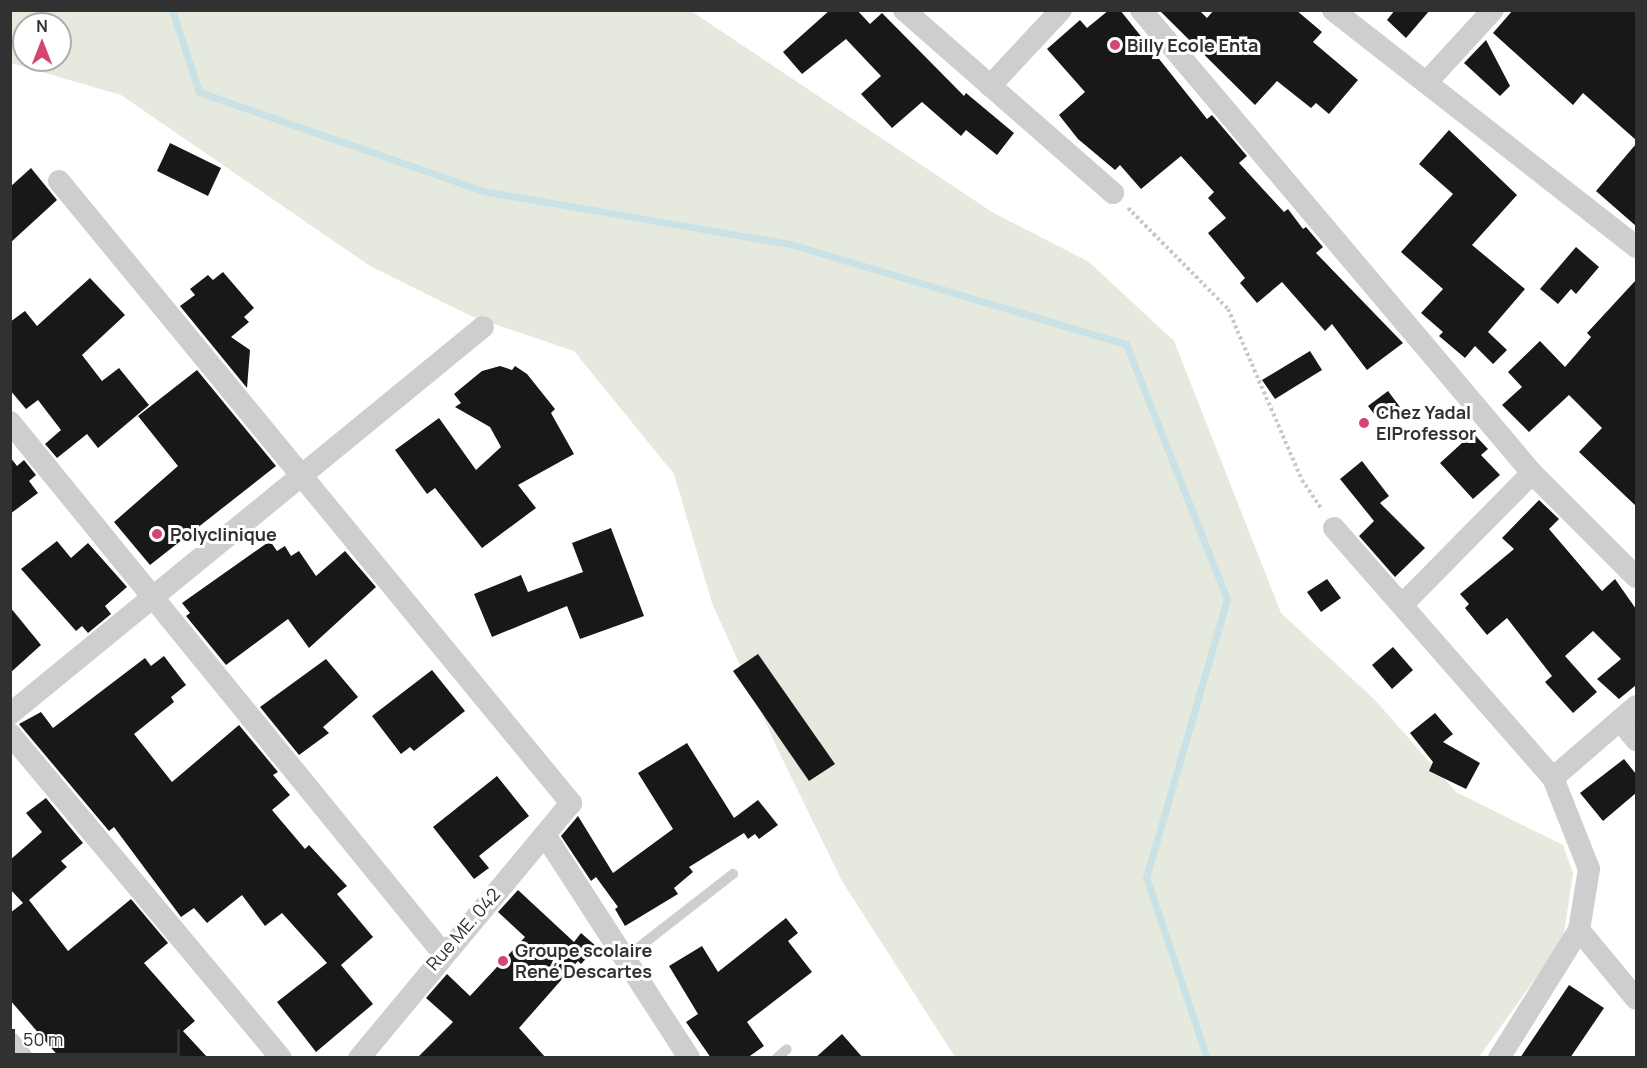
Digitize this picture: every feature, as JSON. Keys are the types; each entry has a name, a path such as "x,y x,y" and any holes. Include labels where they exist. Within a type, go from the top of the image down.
{"street":[{"path":"904,10 1113,193"},
{"path":"990,86 1061,10"},
{"path":"1141,10 1532,473 1636,578"},
{"path":"1333,10 1636,247"},
{"path":"1426,83 1493,10"},
{"path":"59,182 300,477"},
{"path":"10,714 483,327"},
{"path":"10,422 442,952"},
{"path":"1403,604 1532,473"},
{"name":"Rue ME. 042","path":"300,477 572,803 442,952 358,1058"},
{"path":"1334,528 1403,604 1553,778 1589,869 1579,930 1499,1058"},
{"path":"1553,778 1628,713 1636,740"},
{"path":"10,734 281,1058"},
{"path":"545,835 689,1058"},
{"path":"1579,930 1636,999"},
{"path":"10,1043 22,1058"}],"lane":[{"path":"625,958 733,874"},
{"path":"777,1058 787,1049"}],"path":[{"path":"1113,193 1228,309 1302,480 1334,528"}],"shaded area":[{"path":"10,11 691,11 992,212 1089,262 1174,341 1281,613 1375,700 1456,792 1563,845 1573,873 1563,940 1479,1057 955,1057 842,881 779,752 712,603 674,474 574,351 473,317 370,266 121,95 42,72 72,72 72,12 12,12 12,63"}],"building":[{"path":"830,10 857,10 870,24 882,13 964,96 966,93 1014,133 997,155 966,130 961,136 922,102 892,128 861,94 881,76 846,39 802,74 783,52"},
{"path":"1109,10 1120,10 1207,119 1212,115 1247,156 1239,163 1284,212 1288,209 1303,229 1306,227 1323,247 1316,253 1403,343 1367,370 1332,324 1325,331 1282,282 1257,303 1240,283 1245,278 1208,233 1226,218 1208,198 1214,192 1181,156 1141,189 1120,165 1115,170 1078,139 1059,115 1085,92 1047,49 1080,20 1087,28"},
{"path":"1159,10 1199,10 1207,18 1214,10 1296,10 1322,32 1313,42 1358,80 1329,114 1316,103 1311,108 1277,81 1255,105"},
{"path":"1395,10 1430,10 1406,38 1387,20"},
{"path":"1513,10 1636,10 1636,140 1583,93 1573,105 1493,33"},
{"path":"1486,40 1510,86 1500,96 1464,63"},
{"path":"1449,130 1517,195 1472,245 1525,289 1488,332 1507,350 1493,364 1475,346 1465,358 1439,336 1443,332 1421,313 1443,289 1401,252 1453,194 1419,164"},
{"path":"170,143 221,168 208,196 157,171"},
{"path":"1636,144 1636,226 1596,191"},
{"path":"31,168 57,200 10,243 10,187"},
{"path":"1576,247 1599,267 1576,294 1571,289 1558,304 1540,289"},
{"path":"223,272 254,308 244,317 249,322 231,337 250,350 247,388 180,306 195,295 190,289 208,275 213,280"},
{"path":"90,278 125,315 82,355 102,381 119,368 149,405 98,448 87,434 57,458 45,444 61,430 38,400 26,409 10,390 10,322 25,311 37,326"},
{"path":"1636,280 1636,506 1579,452 1602,428 1569,395 1529,432 1502,405 1522,387 1508,372 1540,341 1565,367 1591,337 1587,333"},
{"path":"1310,351 1322,370 1275,399 1262,380"},
{"path":"500,366 512,370 515,366 527,374 555,409 551,413 574,454 518,485 536,508 482,548 435,488 427,494 395,450 439,418 476,470 501,447 490,427 455,407 461,403 454,394 482,371"},
{"path":"197,370 276,466 150,565 114,522 178,466 138,416"},
{"path":"1388,391 1400,407 1380,422 1368,406"},
{"path":"1473,433 1488,449 1481,455 1500,475 1473,499 1440,463"},
{"path":"10,457 17,466 24,460 36,475 29,481 38,493 10,514"},
{"path":"1362,461 1389,496 1380,503 1425,548 1395,577 1359,536 1374,521 1340,479"},
{"path":"1539,500 1559,519 1549,529 1602,591 1615,579 1636,609 1636,685 1619,699 1597,679 1621,659 1593,631 1565,656 1597,692 1573,713 1545,682 1552,676 1507,618 1487,635 1465,608 1469,604 1460,594 1514,549 1502,538"},
{"path":"611,528 644,616 580,639 567,606 492,637 474,594 521,575 528,592 583,572 572,543"},
{"path":"57,541 71,558 88,543 127,587 105,606 111,614 88,633 82,626 76,631 21,569"},
{"path":"270,541 277,551 285,546 291,556 299,551 316,576 345,551 376,587 309,648 288,619 226,665 186,616 190,613 182,603"},
{"path":"1327,579 1341,598 1321,612 1307,592"},
{"path":"10,607 41,645 10,673"},
{"path":"1393,647 1413,670 1392,689 1372,665"},
{"path":"758,654 835,764 809,781 733,671"},
{"path":"164,656 186,685 171,697 174,702 134,734 172,782 239,725 278,772 273,775 290,795 272,810 305,849 309,845 347,886 337,894 373,937 341,965 373,1004 316,1052 277,1002 327,963 282,913 265,926 242,895 207,923 194,908 181,917 114,827 109,831 19,724 41,712 53,728 145,658 151,666"},
{"path":"326,659 358,697 323,727 329,733 299,755 260,707"},
{"path":"432,670 465,711 414,751 410,747 401,754 372,716"},
{"path":"1435,713 1453,734 1443,742 1480,763 1466,789 1429,771 1433,762 1410,733"},
{"path":"687,743 734,818 758,800 778,825 759,839 755,834 748,839 744,833 689,867 693,872 674,888 678,894 625,926 615,909 618,907 596,877 591,881 561,836 578,816 613,873 673,829 638,773"},
{"path":"1624,759 1636,774 1636,793 1603,821 1580,793"},
{"path":"497,776 529,816 479,856 489,868 474,879 433,827"},
{"path":"46,798 83,843 61,861 67,867 29,900 68,951 131,899 168,943 144,963 195,1021 183,1031 208,1058 60,1058 10,1000 10,913 23,903 10,889 10,860 42,832 26,813"},
{"path":"518,890 574,942 581,933 597,947 581,964 578,961 519,1028 546,1058 417,1058 453,1022 426,998 447,974 470,996 525,937 498,912"},
{"path":"786,918 798,933 788,941 812,972 747,1022 764,1046 747,1058 711,1058 686,1022 698,1014 669,966 702,946 718,972"},
{"path":"1569,985 1604,1008 1570,1058 1520,1058"},
{"path":"842,1034 863,1058 815,1058"}],"waterway":[{"path":"172,10 199,92 483,191 790,244 1126,344 1227,599 1146,877 1207,1058"}],"place":[{"name":"Billy Ecole Enta","path":"1115,45"},
{"name":"Chez Yadal ElProfessor","path":"1364,423"},
{"name":"Polyclinique","path":"157,534"},
{"name":"Groupe scolaire René Descartes","path":"503,961"}]}
